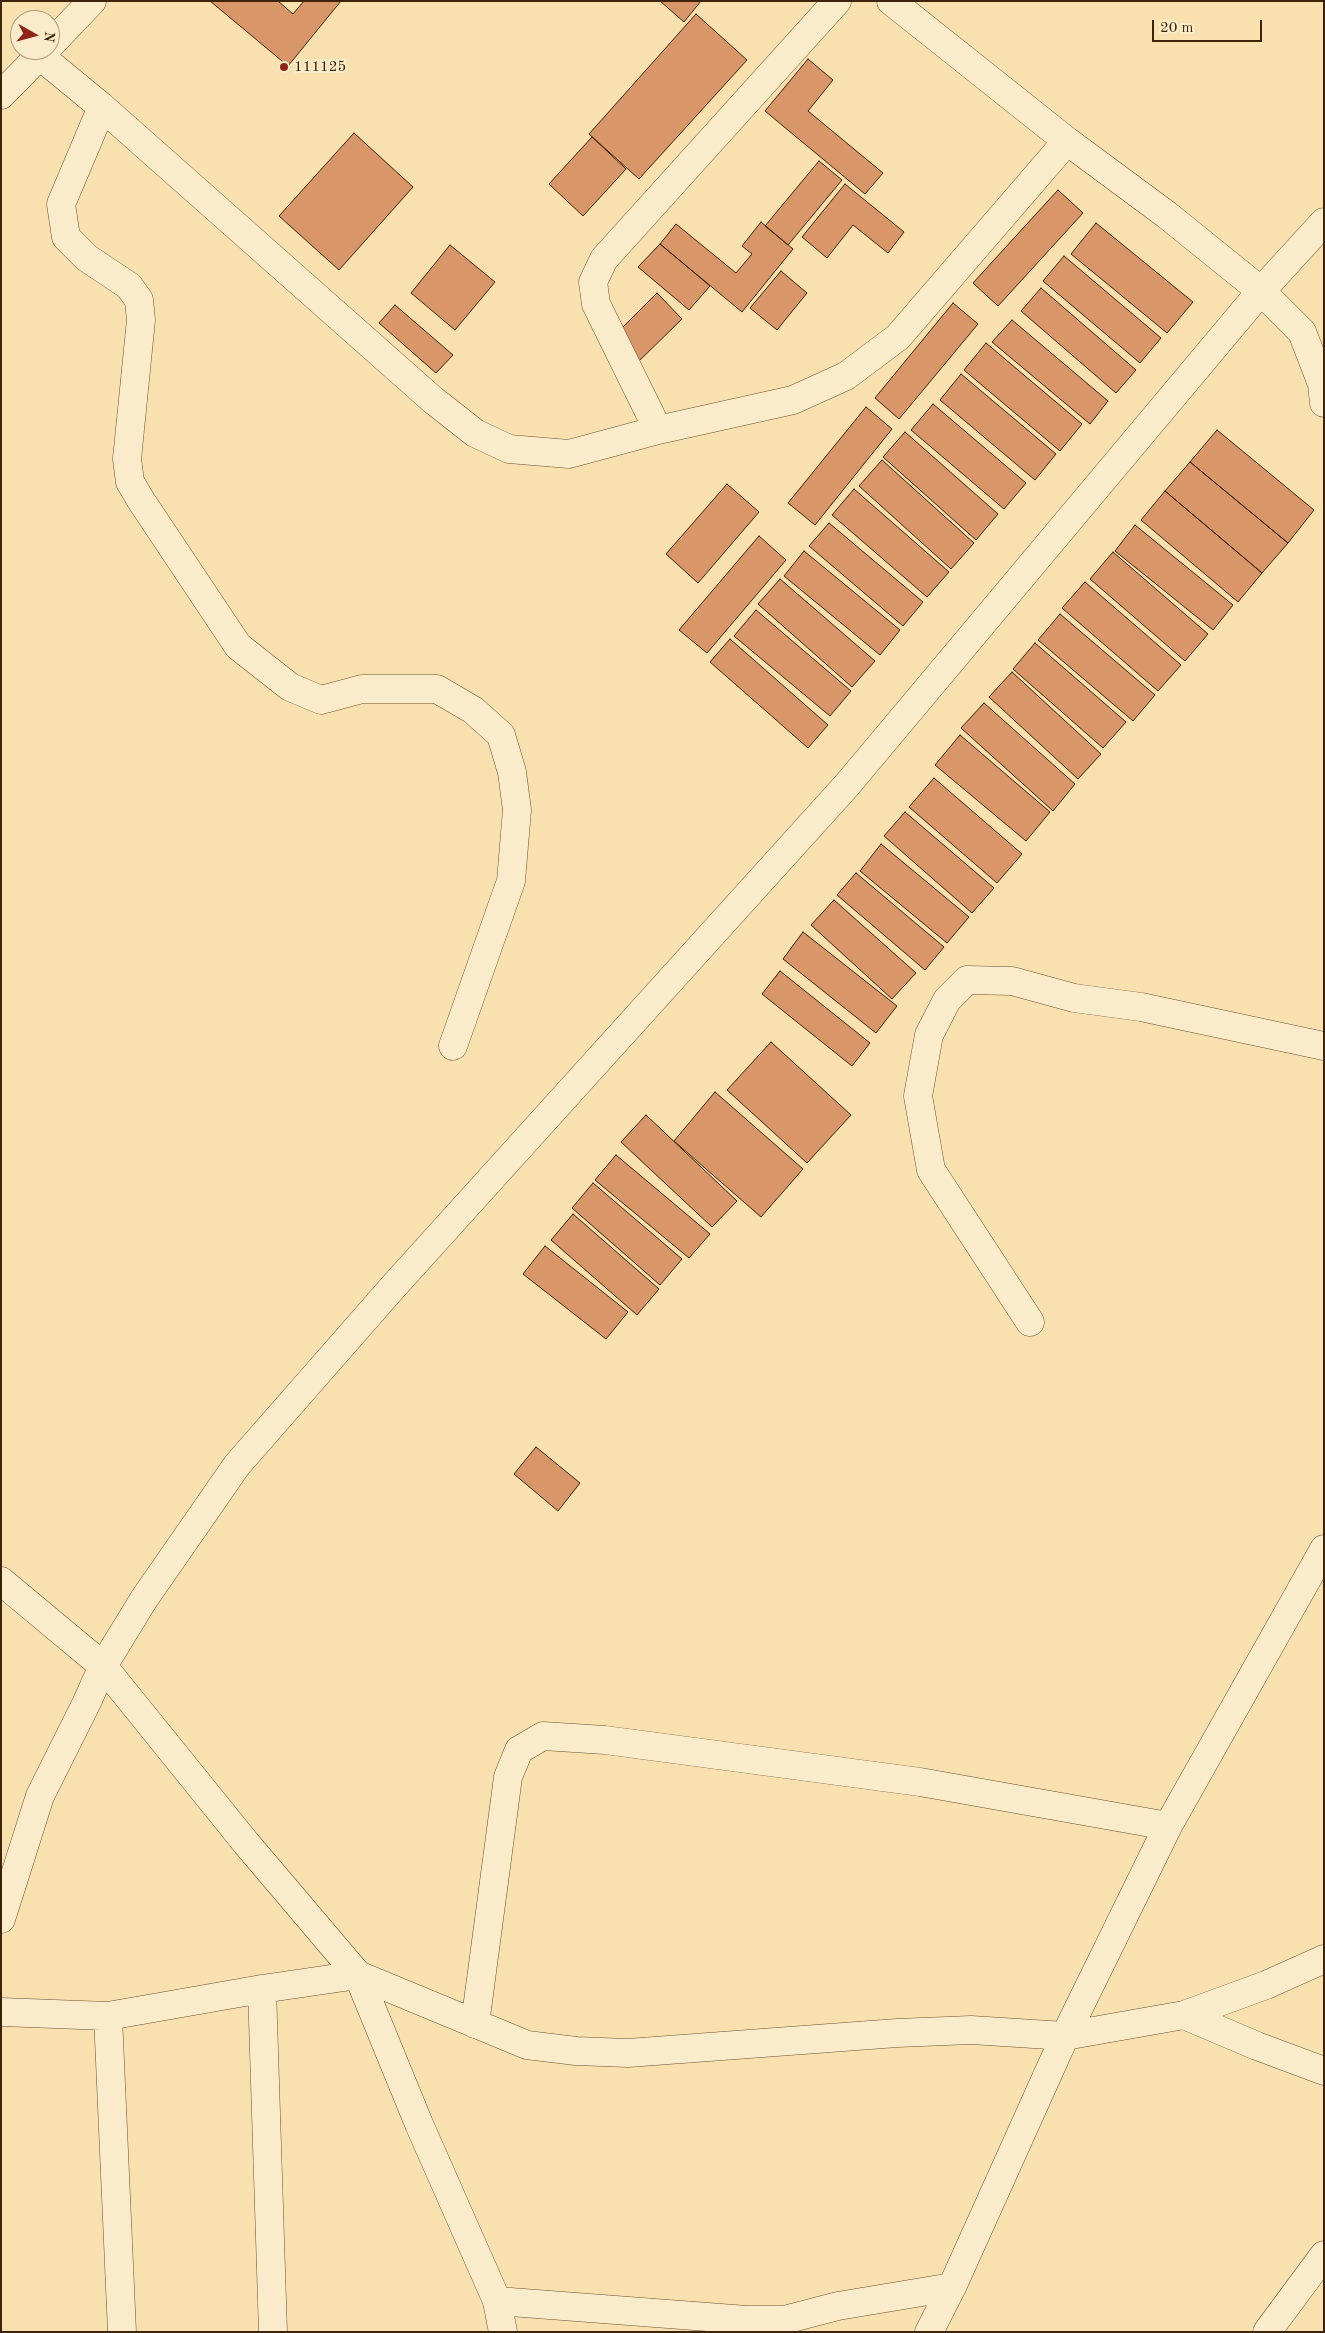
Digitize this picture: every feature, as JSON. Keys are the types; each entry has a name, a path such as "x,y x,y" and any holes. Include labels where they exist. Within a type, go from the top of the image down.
{"street":[{"path":"60,34 92,1"},
{"path":"658,430 596,304 594,282 604,259 837,1"},
{"path":"891,1 1067,141 1167,215 1261,291 1302,332 1322,384 1324,402"},
{"path":"1,95 35,60"},
{"path":"55,60 102,107 432,400 475,433 509,449 569,454 658,430 793,400 846,376 898,337 1067,141"},
{"path":"102,107 61,204 66,238 87,258 129,286 139,300 141,320 127,459 130,482 142,502 238,646 290,686 321,700 362,689 437,689 473,710 501,735 512,772 517,810 511,881 453,1046"},
{"path":"1,1919 40,1796 103,1666 144,1598 236,1465 393,1287 846,785 1261,291 1324,222"},
{"path":"1030,1322 930,1170 918,1096 929,1035 946,1000 967,980 1012,981 1074,998 1142,1007 1324,1046"},
{"path":"929,2332 952,2287 1065,2036 1168,1826 1324,1549"},
{"path":"1,1581 103,1666 246,1843 358,1975 419,2124 498,2301 503,2332"},
{"path":"475,2024 508,1777 519,1750 543,1736 605,1740 920,1782 1168,1826"},
{"path":"1,2012 108,2016 262,1988 358,1975 526,2045 576,2051 628,2053 897,2033 971,2030 1065,2036 1184,2015 1266,1985 1324,1959"},
{"path":"262,1988 273,2332"},
{"path":"1184,2015 1257,2046 1324,2071"},
{"path":"108,2016 122,2332"},
{"path":"1267,2332 1324,2255"},
{"path":"498,2301 746,2320 784,2320 838,2306 952,2287"}],"building":[{"path":"210,1 278,1 293,14 304,1 341,1 288,66"},
{"path":"660,1 701,1 684,22"},
{"path":"696,14 747,60 639,179 589,134"},
{"path":"808,59 833,80 808,111 883,173 865,194 765,111"},
{"path":"354,133 413,187 339,270 279,216"},
{"path":"592,137 626,169 583,216 549,184"},
{"path":"819,161 842,180 788,245 765,226"},
{"path":"845,184 904,232 888,253 853,225 827,258 802,237"},
{"path":"1058,190 1083,213 998,306 973,283"},
{"path":"761,222 793,249 742,312 660,244 676,224 736,273 752,254 742,246"},
{"path":"1096,223 1193,302 1167,333 1071,254"},
{"path":"660,244 710,286 689,310 638,267"},
{"path":"450,245 495,282 455,330 411,293"},
{"path":"1064,256 1161,338 1140,363 1043,281"},
{"path":"781,271 807,293 777,330 750,308"},
{"path":"1041,288 1136,370 1116,393 1021,311"},
{"path":"657,293 682,319 638,362 613,337"},
{"path":"953,303 978,324 899,419 875,398"},
{"path":"395,305 453,355 436,373 379,323"},
{"path":"1012,320 1108,401 1090,424 992,342"},
{"path":"986,343 1082,424 1060,451 964,370"},
{"path":"961,374 1056,454 1035,480 940,400"},
{"path":"933,404 1026,483 1004,509 911,430"},
{"path":"866,407 892,429 815,525 788,503"},
{"path":"1217,430 1314,510 1288,543 1190,462"},
{"path":"905,432 998,514 976,540 883,457"},
{"path":"882,460 974,543 951,569 859,486"},
{"path":"1190,462 1288,543 1262,573 1165,491"},
{"path":"727,484 759,512 698,583 666,554"},
{"path":"854,489 949,572 927,597 832,515"},
{"path":"1165,491 1262,573 1238,602 1141,520"},
{"path":"829,523 923,602 903,626 809,546"},
{"path":"1135,525 1233,605 1213,630 1115,551"},
{"path":"759,536 786,560 707,653 679,630"},
{"path":"804,551 900,630 880,655 784,576"},
{"path":"1113,552 1208,634 1185,661 1090,579"},
{"path":"780,579 875,661 852,687 758,604"},
{"path":"1085,582 1181,665 1158,691 1062,608"},
{"path":"756,610 851,691 830,716 734,636"},
{"path":"1060,614 1155,695 1133,721 1038,640"},
{"path":"730,639 828,725 808,748 710,662"},
{"path":"1035,643 1126,722 1103,748 1013,669"},
{"path":"1012,672 1101,754 1078,779 989,697"},
{"path":"984,703 1075,784 1053,811 961,728"},
{"path":"960,735 1050,812 1026,841 935,765"},
{"path":"934,778 1022,854 997,883 909,807"},
{"path":"905,812 994,888 972,913 884,836"},
{"path":"881,844 969,917 947,943 860,871"},
{"path":"856,873 944,947 925,970 837,895"},
{"path":"834,900 916,973 892,999 811,925"},
{"path":"803,932 897,1006 876,1033 783,959"},
{"path":"780,971 870,1043 852,1066 762,994"},
{"path":"771,1042 851,1115 807,1163 727,1090"},
{"path":"715,1092 803,1169 761,1217 674,1141"},
{"path":"646,1115 737,1201 712,1227 621,1142"},
{"path":"616,1155 710,1234 689,1258 595,1180"},
{"path":"593,1183 682,1259 660,1285 572,1208"},
{"path":"573,1214 659,1289 637,1315 551,1240"},
{"path":"545,1246 628,1312 606,1339 523,1274"},
{"path":"536,1447 580,1483 558,1511 514,1474"}],"place":[{"name":"111125","path":"284,67"}]}
